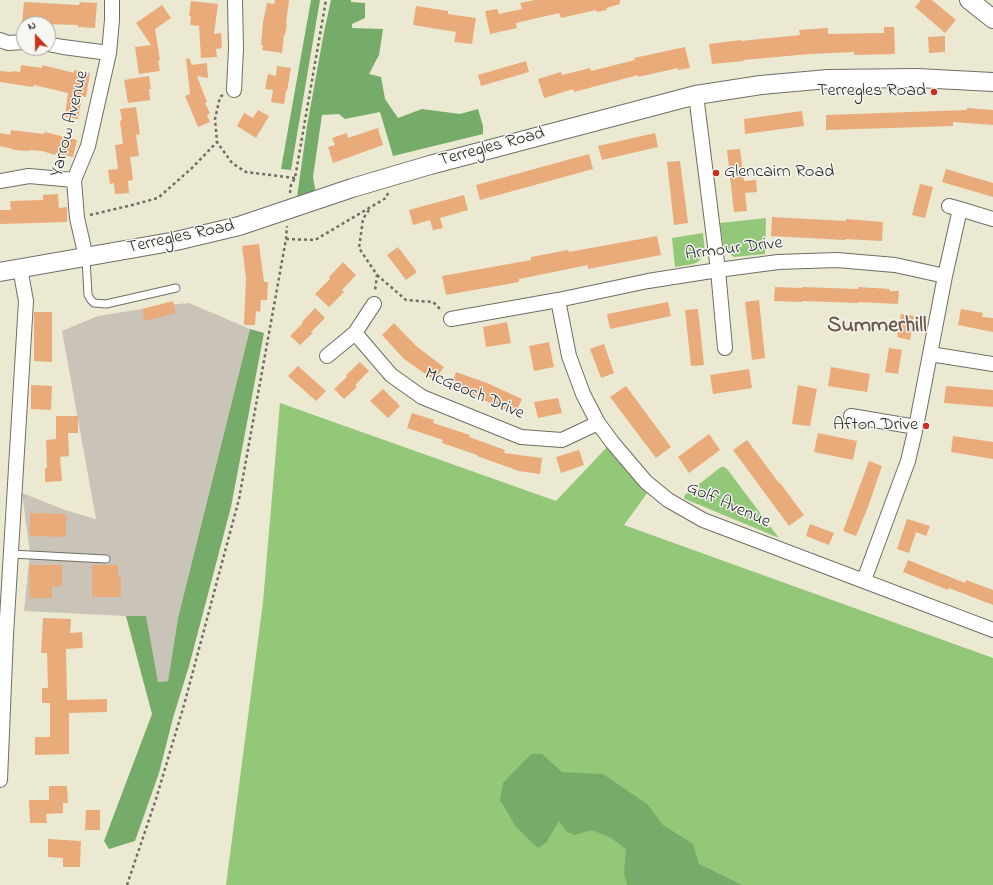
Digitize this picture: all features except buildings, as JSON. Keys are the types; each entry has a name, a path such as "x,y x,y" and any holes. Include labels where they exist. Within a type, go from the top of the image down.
{"street":[{"name":"Yarrow Avenue","path":"86,257 77,218 74,180 88,146 109,53 112,0"},
{"path":"234,90 236,49 235,0"},
{"path":"976,3 993,19"},
{"path":"0,40 8,43 16,42"},
{"path":"56,46 109,53"},
{"name":"Terregles Road","path":"0,272 176,241 239,226 352,188 430,164 696,95 761,85 828,79 918,78 993,82"},
{"path":"696,95 718,270 725,348"},
{"path":"0,180 29,176 74,180"},
{"path":"864,580 908,461 945,276 955,208 993,219"},
{"name":"Armour Drive","path":"451,319 648,282 718,270 778,262 837,260 895,265 945,276"},
{"path":"0,780 3,635 11,554 26,301 20,268"},
{"name":"Golf Avenue","path":"558,300 569,356 583,394 598,422 612,442 646,482 668,500 703,520 993,630"},
{"path":"327,356 355,333 374,304"},
{"name":"McGeoch Drive","path":"355,333 391,375 422,397 521,437 562,440 598,422"},
{"path":"930,354 993,364"},
{"path":"851,416 916,427"}],"lane":[{"path":"86,257 88,295 94,303 106,304 176,288"},
{"path":"11,554 106,559"}],"path":[{"path":"290,193 291,185 295,178 326,0"},
{"path":"234,90 220,97 215,119 217,142 232,163 246,172 295,178"},
{"path":"77,218 158,198 192,168 217,142"},
{"path":"286,240 315,240 370,208 386,198 396,175"},
{"path":"370,208 363,219 359,248 377,275 406,300 433,302 451,319"},
{"path":"127,885 156,799 184,705 239,499 286,240 287,224"},
{"path":"374,304 377,275"}],"shaded area":[{"path":"189,303 250,329 178,618 168,681 158,682 145,616 24,611 30,552 22,493 65,510 96,519 62,331 98,316"}],"green space":[{"path":"311,0 320,0 291,170 281,169"},
{"path":"331,0 351,0 351,2 365,3 365,18 352,24 352,28 383,29 379,55 369,74 381,77 385,99 398,118 422,109 460,114 478,109 483,126 483,134 393,156 380,112 345,119 339,114 322,115 313,177 316,193 297,197 307,126"},
{"path":"766,218 765,254 734,257 725,250 720,223"},
{"path":"703,233 705,254 698,262 675,267 672,238"},
{"path":"250,329 264,333 231,507 189,666 173,718 159,773 135,841 109,849 104,841 152,714 126,616 146,616 158,682 168,681 178,618"},
{"path":"280,403 556,501 607,447 648,492 624,525 993,658 993,885 226,885 263,602"},
{"path":"721,467 727,469 779,538 685,499 685,495"},
{"path":"531,754 542,754 562,772 603,774 647,804 663,825 693,844 699,864 742,885 627,885 624,873 626,849 611,838 592,830 575,835 567,832 559,821 546,843 538,848 516,827 500,800 503,783"}],"place":[{"name":"Terregles Road","path":"934,92"},
{"name":"Glencairn Road","path":"716,173"},
{"name":"Afton Drive","path":"926,426"}],"district":[{"name":"Summerhill","path":"877,327"}]}
